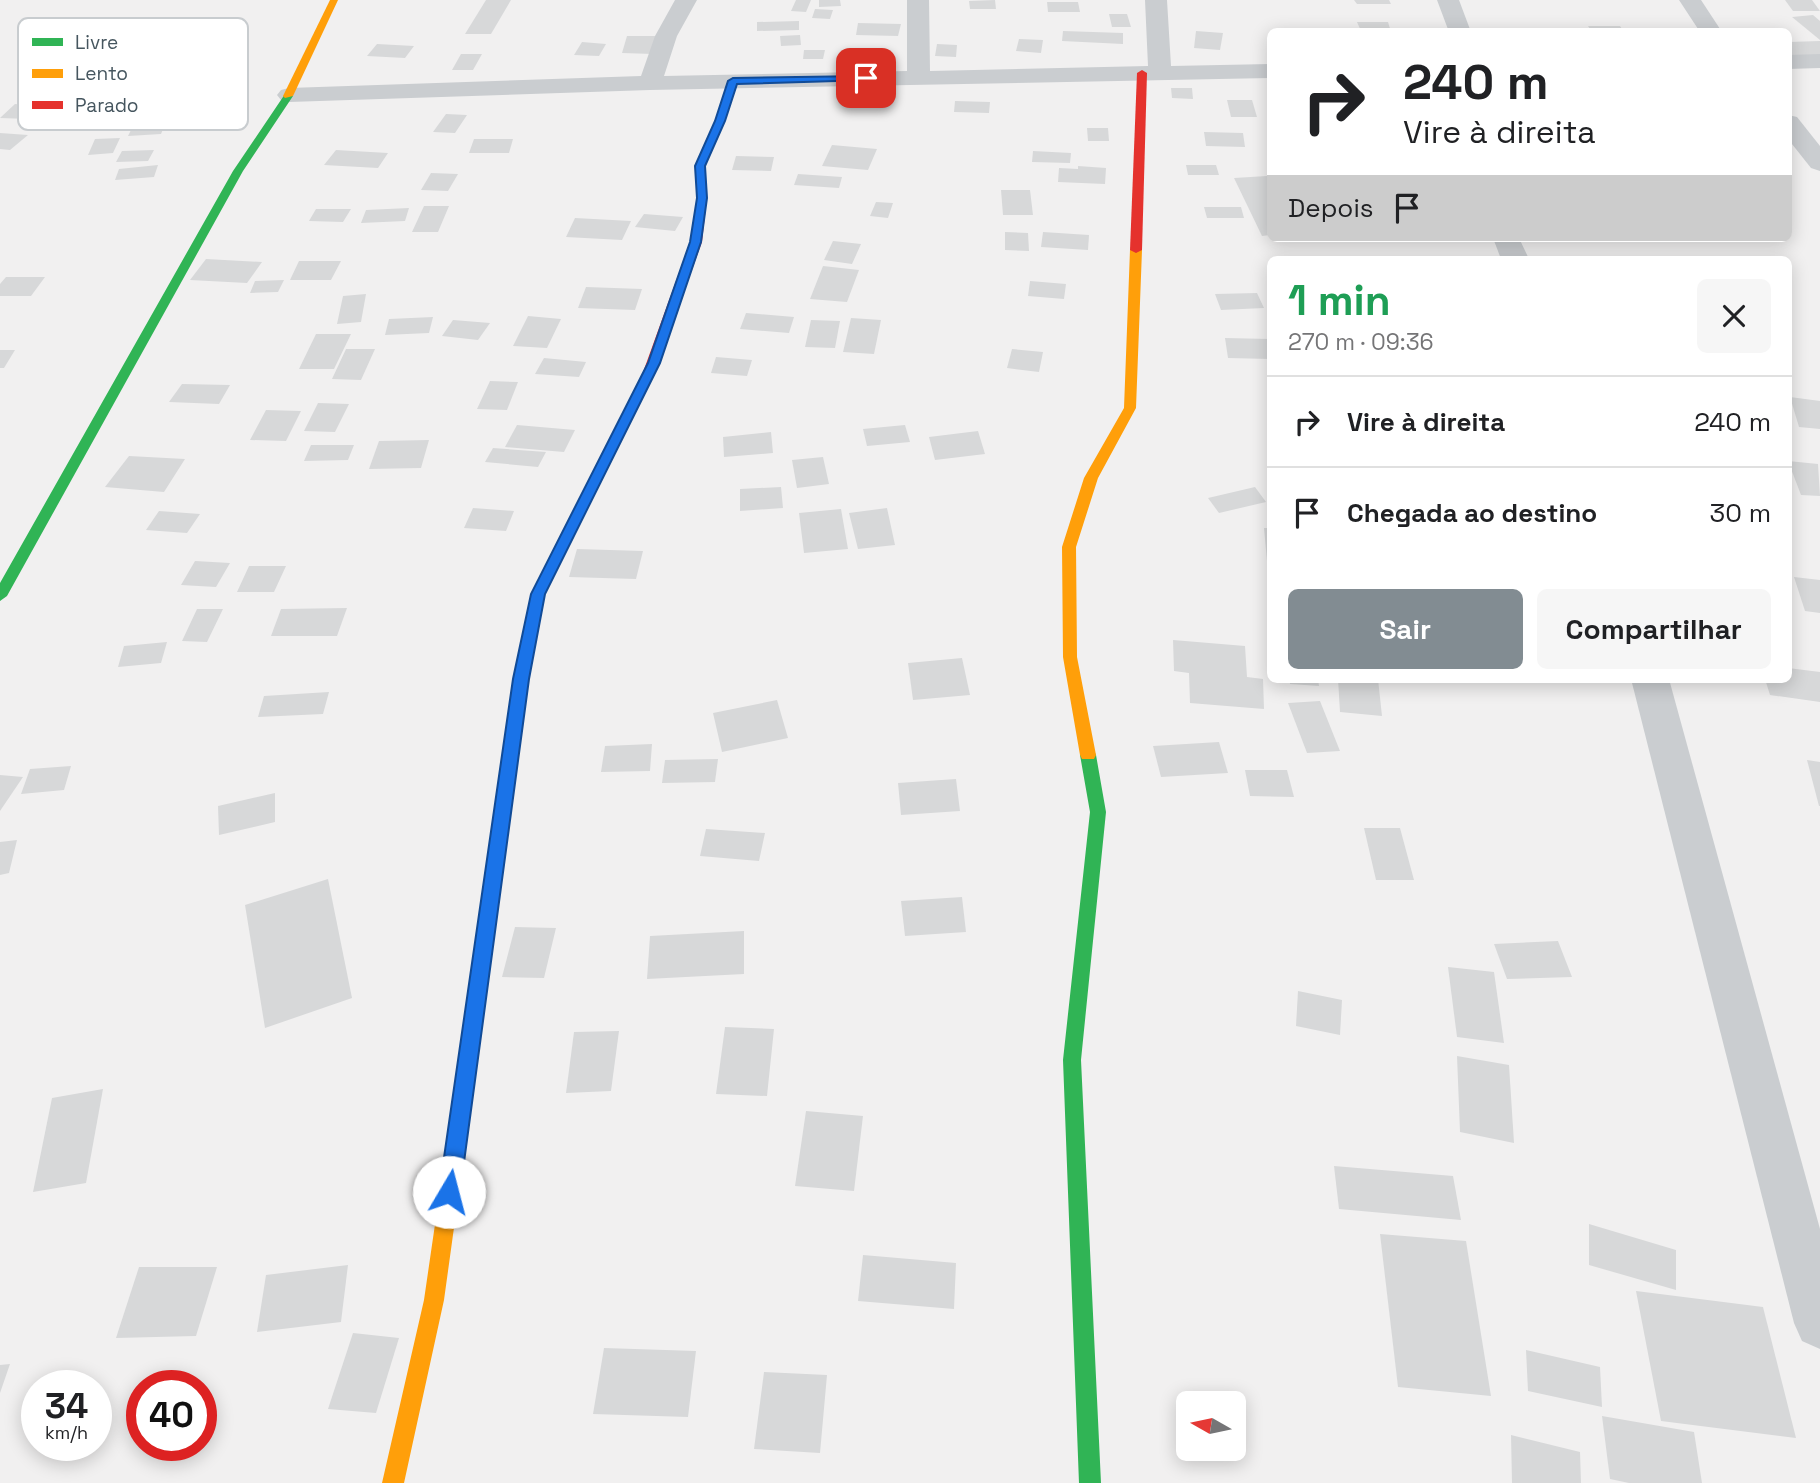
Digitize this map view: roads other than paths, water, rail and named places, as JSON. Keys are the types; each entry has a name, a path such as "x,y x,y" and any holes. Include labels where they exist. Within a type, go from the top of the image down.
{"street":[{"path":"0,596 238,171 289,95 334,0"},
{"path":"650,83 666,36 685,0"},
{"path":"918,0 919,77"},
{"path":"1090,1483 1072,1060 1098,812 1070,656 1069,547 1091,478 1130,408 1156,0"},
{"path":"1448,0 1458,28"},
{"path":"1690,0 1708,28"},
{"path":"1792,62 1820,61"},
{"path":"289,95 650,83 1267,71"},
{"path":"393,1483 434,1300 521,679 538,594 654,363 696,242 702,198 700,166 720,121 733,81"},
{"path":"1792,127 1820,163"},
{"path":"1651,683 1820,1323"}]}
